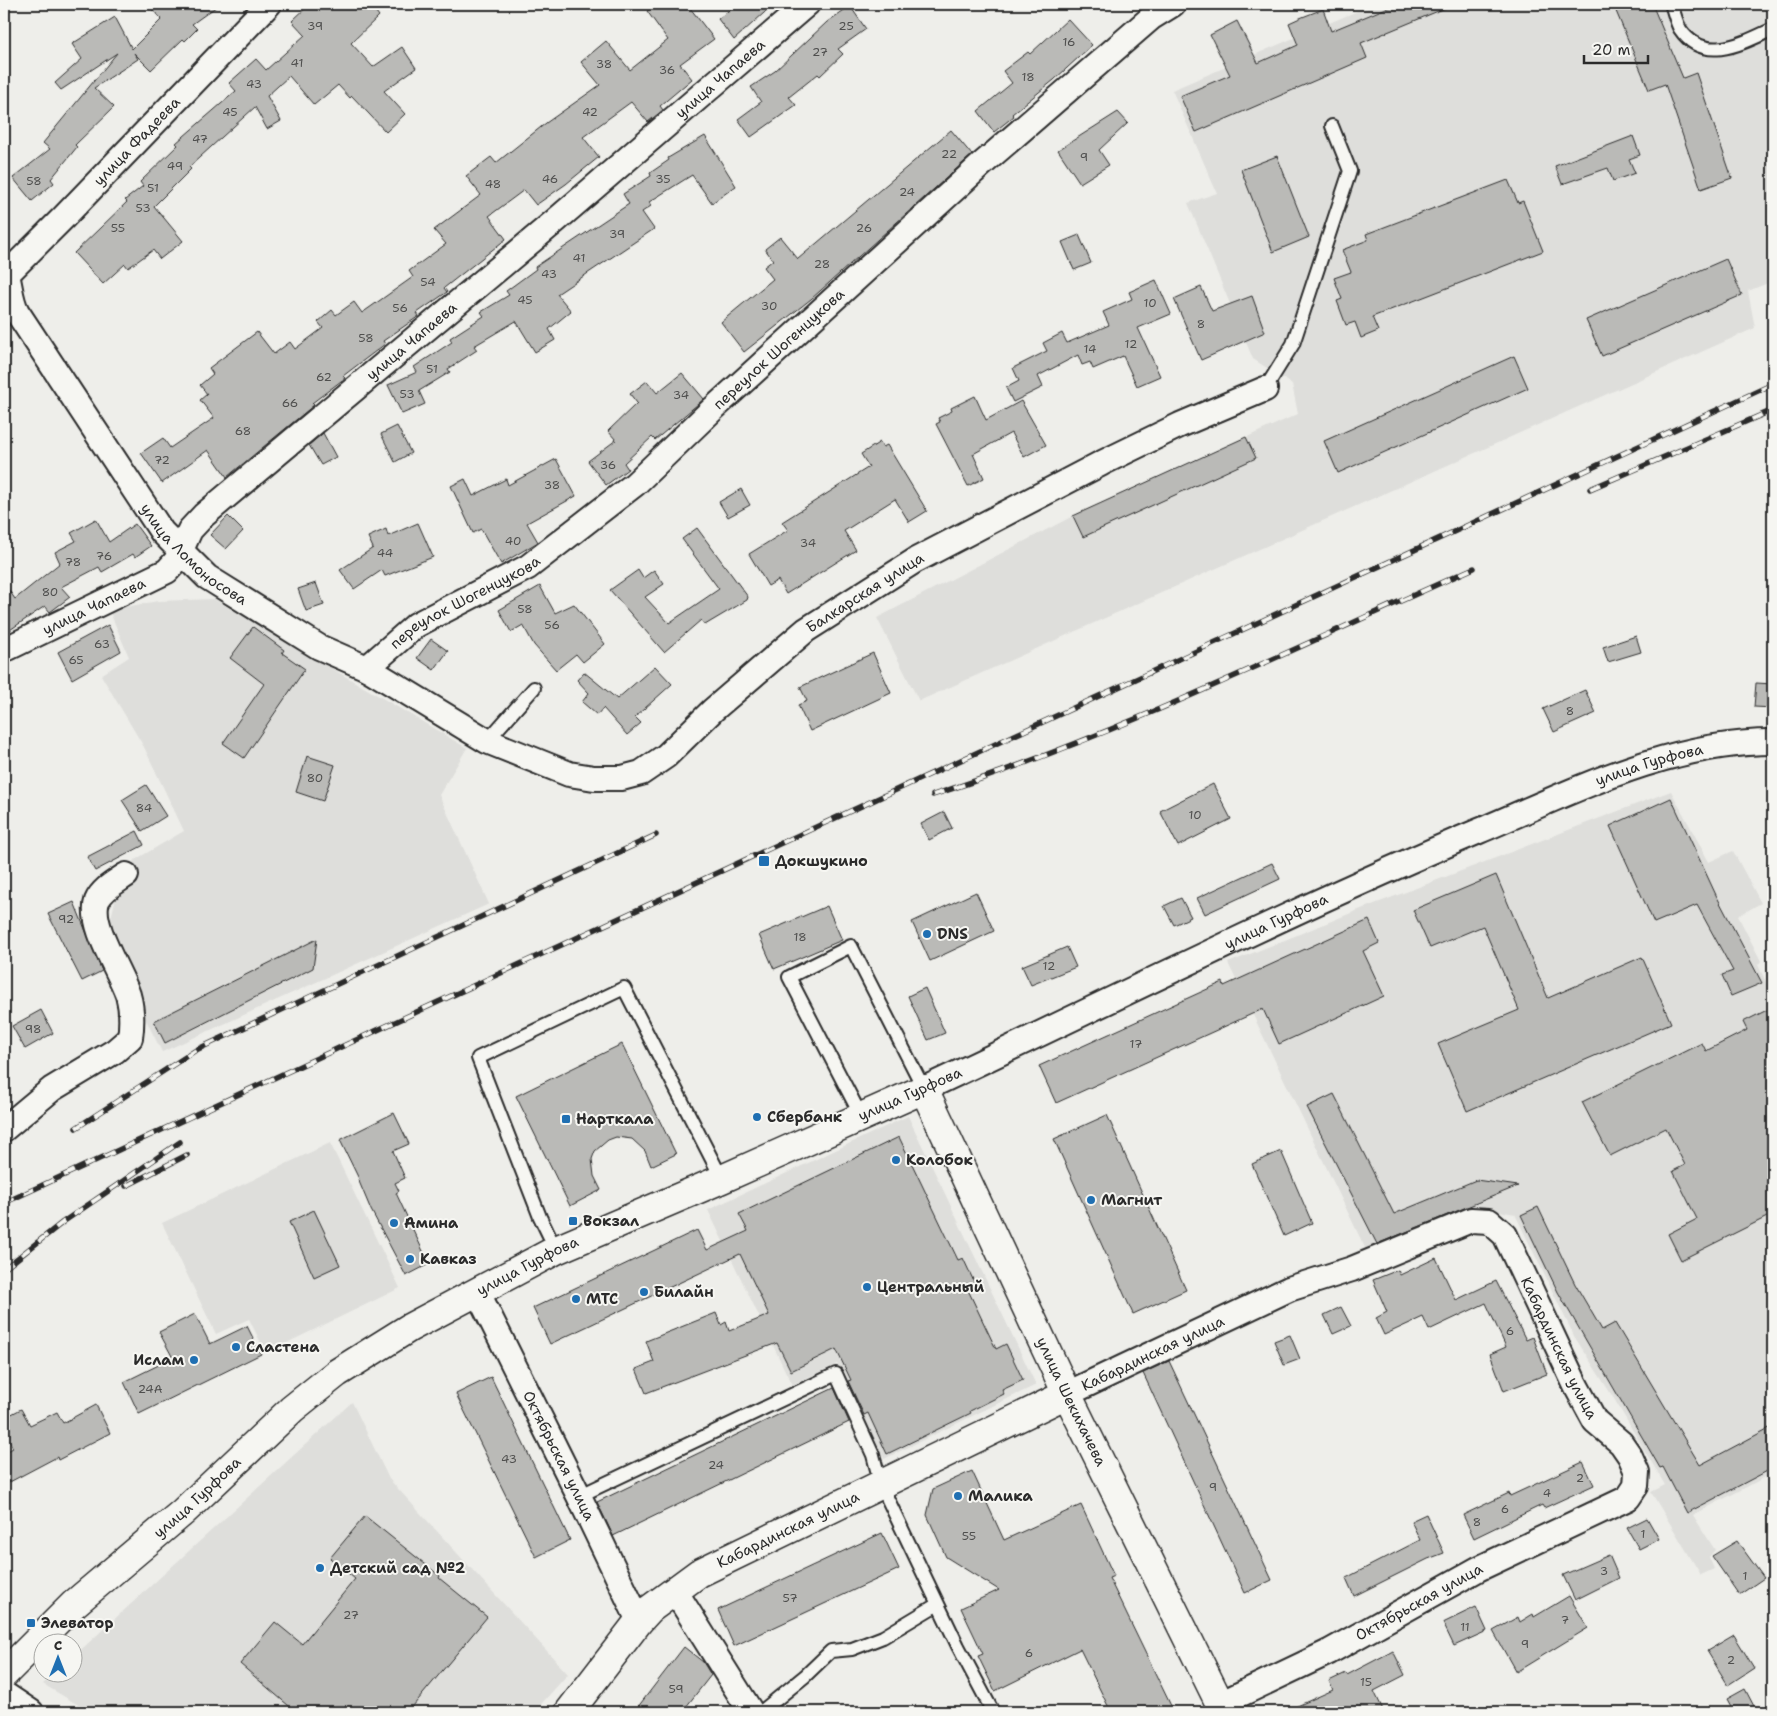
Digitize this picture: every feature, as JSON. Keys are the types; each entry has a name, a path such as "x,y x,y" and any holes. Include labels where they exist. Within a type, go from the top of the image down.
{"street":[{"name":"улица Фадеева","path":"5,272 63,218 269,4"},
{"name":"улица Чапаева","path":"4,650 167,571 181,552 190,530 204,515 554,222 807,4"},
{"name":"переулок Шогенцукова","path":"367,668 416,625 528,567 635,484 714,408 981,166 1145,23 1173,4"},
{"name":"улица Ломоносова","path":"5,272 11,302 17,312 162,532 181,552 207,577 319,648 367,668 486,741"},
{"name":"Балкарская улица","path":"486,741 569,774 594,778 622,778 641,773 666,756 713,710 806,630 916,560 1102,462 1180,425 1266,389"},
{"name":"улица Гурфова","path":"4,1674 74,1604 183,1512 292,1409 338,1373 409,1328 476,1291 556,1250 924,1089 1408,861 1609,776 1654,760 1705,747 1731,743 1773,742"},
{"path":"4,1130 52,1089 115,1051 130,1038 132,1022 128,997 100,932 96,910 97,901 103,892 126,875"},
{"name":"улица Шекихачева","path":"924,1089 1066,1394 1222,1708"},
{"name":"Кабардинская улица","path":"569,1712 650,1609 700,1573 1066,1394 1289,1289 1352,1269 1472,1220 1489,1221 1505,1235 1576,1386 1596,1420 1621,1443 1630,1456 1637,1472 1636,1486 1628,1498 1618,1501"},
{"name":"Октябрьская улица","path":"476,1291 579,1496 639,1621"},
{"name":"Октябрьская улица","path":"1222,1708 1329,1652 1478,1569 1618,1501"},
{"path":"675,1591 751,1712"},
{"path":"4,1694 31,1712"}],"lane":[{"path":"1671,4 1680,29 1694,44 1706,50 1722,50 1773,29"},
{"path":"1266,389 1293,344 1350,172 1332,126"},
{"path":"486,741 534,688"},
{"path":"860,1116 789,977 850,946 924,1089"},
{"path":"556,1250 540,1217 478,1058 624,988 722,1179"},
{"path":"579,1496 836,1374 872,1455 881,1485 938,1604 993,1712"},
{"path":"761,1712 831,1652 852,1649 883,1637 938,1604"}],"shaded area":[{"path":"1374,4 1773,4 1773,281 1748,291 1755,328 919,701 877,618 1073,516 1298,414 1292,384 1253,359 1188,203 1217,193 1172,90"},
{"path":"214,599 467,748 439,795 489,904 162,1052 144,1016 110,922 117,893 139,878 133,861 184,831 144,747 101,675 129,657 109,610 158,601"},
{"path":"1671,791 1709,862 1733,851 1761,903 1738,916 1761,961 1758,965 1773,997 1773,1473 1693,1515 1715,1550 1709,1557 1714,1569 1701,1575 1651,1492 1665,1485 1574,1336 1515,1214 1482,1208 1367,1252 1228,963 1356,911"},
{"name":"Центральный","path":"908,1116 1036,1385 884,1459 837,1364 792,1385 708,1210"},
{"path":"330,1143 400,1288 266,1353 249,1319 216,1334 162,1223"},
{"name":"Детский сад №2","path":"352,1402 389,1479 568,1674 534,1712 90,1712 43,1684 82,1684 82,1649"}],"building":[{"path":"146,4 220,4 192,24 197,29 185,41 183,39 151,70 134,53 138,59 94,88 114,107 75,145 77,147 51,179 54,183 32,201 13,178 50,149 43,143 117,53 61,90 55,83 82,59 72,44 115,17 132,49 162,19"},
{"path":"310,4 370,4 379,16 351,43 373,67 402,47 416,68 384,91 405,114 386,132 352,96 350,98 338,85 314,105 289,76 267,96 281,121 267,129 255,107 189,167 191,169 154,206 183,241 160,259 153,250 128,268 125,264 103,284 74,253 127,202 125,200 143,186 140,182 178,145 176,143 236,91 229,83 256,59 266,70 305,35 292,21"},
{"path":"658,4 687,4 714,39 680,64 692,79 660,106 663,110 648,122 631,102 583,137 599,157 566,184 536,205 524,190 489,216 506,239 444,288 447,292 417,313 419,316 383,341 385,344 343,376 345,378 312,403 314,405 227,477 208,450 162,483 141,453 163,438 170,448 214,418 200,400 207,394 200,385 213,374 209,368 257,332 274,354 290,342 295,349 323,328 318,322 332,310 336,315 354,302 362,313 413,277 409,271 446,244 434,230 481,195 466,176 491,157 496,163 546,123 600,85 581,62 606,41 630,70 668,40 647,11"},
{"path":"737,4 774,4 734,40 718,19"},
{"path":"1396,4 1455,4 1361,43 1367,58 1196,132 1180,96 1230,75 1210,35 1237,21 1258,63 1298,45 1289,23 1300,18 1323,9 1331,31"},
{"path":"1613,4 1652,4 1683,78 1696,73 1732,178 1701,189 1665,84 1649,90"},
{"path":"850,6 866,29 838,49 843,54 820,76 818,74 789,97 796,105 751,137 738,119 761,102 751,87 775,71 827,22"},
{"path":"1068,19 1092,45 1054,80 1012,114 1014,116 994,132 978,111 1012,83 1003,71 1028,52 1030,54"},
{"path":"1118,112 1128,123 1099,150 1109,165 1080,183 1058,150"},
{"path":"951,130 972,155 811,299 744,352 721,322 773,279 764,267 773,260 765,249 780,237 798,259"},
{"path":"705,136 736,186 712,203 692,175 649,202 651,206 642,212 654,229 557,294 571,311 549,329 555,340 535,352 516,321 474,346 477,350 448,369 450,372 419,391 425,404 402,414 388,385 417,372 414,367 452,342 450,338 484,316 481,312 509,295 506,291 536,269 535,267 629,204 623,194 651,176 650,173 669,160 668,158"},
{"path":"1633,136 1640,155 1629,159 1635,173 1613,181 1608,168 1562,184 1555,166"},
{"path":"1277,156 1309,237 1273,252 1241,170"},
{"path":"1508,180 1518,203 1523,201 1543,251 1372,317 1378,331 1361,338 1355,322 1346,325 1337,301 1342,299 1334,278 1351,272 1342,250 1368,240 1366,234"},
{"path":"1079,235 1091,263 1074,270 1062,242"},
{"path":"1726,259 1742,295 1602,356 1586,320"},
{"path":"1156,280 1171,314 1138,328 1160,376 1137,386 1123,356 1093,369 1090,362 1082,365 1078,355 1038,376 1043,387 1013,402 1006,388 1019,381 1013,368 1047,351 1043,343 1062,333 1067,343 1109,325 1103,312 1132,299 1129,292"},
{"path":"1201,287 1212,311 1252,296 1265,332 1201,360 1174,299"},
{"path":"1514,356 1528,388 1338,473 1324,441"},
{"path":"682,373 704,399 655,440 652,437 624,463 628,469 606,485 588,461 616,440 608,431 637,403 630,394 647,381 657,393"},
{"path":"975,396 986,420 1021,401 1046,445 1024,457 1011,433 973,454 984,478 968,486 936,424 940,422 938,418 952,411 951,408"},
{"path":"397,426 411,453 395,462 381,434"},
{"path":"323,433 336,457 321,465 309,445"},
{"path":"1246,437 1256,458 1083,537 1073,516"},
{"path":"880,442 883,447 887,445 927,511 909,522 895,499 844,531 856,550 786,594 778,580 768,586 749,554 788,530 782,522 869,467 861,454"},
{"path":"556,459 576,496 527,523 538,542 501,564 481,529 473,533 451,486 465,479 473,496 506,479 508,485"},
{"path":"741,489 750,505 728,517 719,502"},
{"path":"228,516 243,531 226,549 210,535"},
{"path":"96,519 109,542 135,524 151,546 135,557 133,554 102,572 99,567 61,587 70,597 50,612 45,606 4,634 4,583 15,599 60,563 55,552 76,541 71,533"},
{"path":"418,523 433,557 385,576 382,570 354,589 340,570 373,548 368,537 386,529 388,536"},
{"path":"697,528 748,597 747,600 705,625 701,620 664,652 610,590 638,570 643,578 654,570 664,584 645,597 669,623 719,589 682,539"},
{"path":"316,583 324,605 306,611 298,589"},
{"path":"540,586 555,613 574,604 605,644 583,662 576,654 556,670 534,645 523,625 511,632 499,610"},
{"path":"108,625 121,651 72,679 58,652"},
{"path":"253,627 284,650 282,653 305,669 244,758 223,743 264,684 230,658"},
{"path":"1636,636 1641,652 1608,662 1603,647"},
{"path":"431,639 448,651 434,670 417,658"},
{"path":"873,653 891,693 810,731 798,705 807,701 800,687"},
{"path":"655,666 672,684 635,717 641,723 627,735 603,708 597,715 582,702 589,693 577,680 584,672 617,699"},
{"path":"1756,683 1773,684 1773,708 1754,707"},
{"path":"1585,690 1596,713 1554,732 1543,709"},
{"path":"307,756 335,765 323,801 296,792"},
{"path":"1213,784 1231,819 1178,846 1160,811"},
{"path":"146,785 166,816 142,831 122,800"},
{"path":"1671,798 1716,895 1762,983 1731,996 1722,975 1733,971 1697,905 1654,923 1610,826"},
{"path":"944,812 952,828 929,840 921,824"},
{"path":"137,831 144,845 95,871 87,857"},
{"path":"1272,863 1280,879 1205,914 1197,898"},
{"path":"1496,875 1548,998 1642,957 1671,1023 1467,1111 1438,1044 1519,1010 1483,926 1430,948 1413,910"},
{"path":"976,892 994,931 930,961 912,922"},
{"path":"1181,898 1191,917 1174,925 1164,906"},
{"path":"74,902 102,971 82,981 48,914"},
{"name":"Докшукино","path":"827,906 842,940 774,969 759,935"},
{"path":"1369,920 1379,943 1363,951 1384,996 1279,1044 1263,1009 1056,1103 1039,1066 1223,982 1224,986"},
{"path":"317,939 313,968 165,1043 154,1021"},
{"path":"1067,947 1076,967 1031,985 1022,966"},
{"path":"925,988 945,1033 928,1040 908,996"},
{"path":"1773,1007 1773,1214 1681,1260 1668,1234 1697,1219 1673,1171 1685,1165 1666,1128 1610,1156 1582,1102 1702,1043 1706,1051 1747,1030 1743,1022"},
{"path":"41,1010 53,1033 25,1049 12,1026"},
{"path":"622,1044 676,1154 651,1166 645,1151 632,1139 616,1137 608,1140 595,1151 592,1159 594,1176 601,1190 570,1206 516,1096"},
{"path":"1334,1094 1394,1214 1476,1180 1518,1186 1377,1244 1307,1107"},
{"path":"394,1113 409,1144 393,1151 405,1178 395,1183 399,1191 396,1193 429,1264 406,1276 371,1210 359,1179 340,1140"},
{"path":"1107,1115 1186,1290 1133,1314 1054,1139"},
{"name":"Центральный","path":"899,1137 958,1260 963,1258 976,1286 968,1290 996,1349 1006,1344 1023,1380 1002,1390 1004,1394 970,1411 971,1413 887,1454 868,1413 864,1415 848,1381 851,1380 836,1349 791,1371 777,1343 646,1393 636,1369 654,1362 646,1341 716,1313 721,1325 726,1322 729,1331 769,1315 740,1254 550,1344 533,1308 697,1230 707,1250 748,1231 739,1214"},
{"path":"1281,1151 1312,1223 1284,1236 1252,1164"},
{"path":"1538,1207 1575,1284 1602,1330 1615,1323 1700,1465 1773,1426 1773,1468 1687,1513 1663,1467 1660,1468 1558,1292 1521,1215"},
{"path":"314,1210 340,1265 314,1277 289,1222"},
{"path":"1436,1258 1456,1300 1496,1281 1526,1340 1533,1337 1547,1374 1504,1391 1490,1354 1506,1347 1486,1303 1429,1330 1423,1317 1384,1335 1376,1318 1387,1312 1373,1280 1398,1270 1400,1275"},
{"path":"1341,1307 1351,1326 1333,1334 1324,1315"},
{"path":"195,1314 210,1344 247,1326 261,1354 139,1414 124,1382 173,1358 159,1332"},
{"path":"1290,1335 1300,1359 1284,1365 1274,1341"},
{"path":"1169,1361 1272,1580 1245,1593 1143,1373"},
{"path":"491,1377 570,1540 536,1557 456,1394"},
{"path":"834,1388 849,1422 613,1536 597,1502"},
{"path":"96,1405 110,1433 58,1460 57,1457 4,1485 4,1453 13,1448 4,1431 4,1418 21,1409 30,1425 57,1412 63,1423"},
{"path":"1583,1462 1594,1485 1544,1508 1542,1505 1474,1538 1463,1515 1509,1493 1510,1496"},
{"path":"972,1471 1004,1540 1081,1505 1114,1576 1109,1578 1174,1712 1111,1712 1080,1649 995,1691 978,1656 983,1654 961,1608 999,1590 946,1557 927,1515 933,1489"},
{"path":"1426,1514 1444,1553 1354,1596 1346,1578 1420,1540 1411,1521"},
{"path":"365,1516 440,1576 439,1578 487,1617 408,1712 296,1712 240,1664 275,1622 302,1644 355,1579 330,1558"},
{"path":"1647,1518 1659,1539 1639,1549 1627,1528"},
{"path":"882,1533 899,1569 734,1646 718,1610"},
{"path":"1737,1541 1764,1578 1739,1595 1712,1556"},
{"path":"1609,1555 1619,1578 1575,1600 1563,1575"},
{"path":"1569,1596 1588,1628 1516,1672 1493,1631 1518,1617 1520,1622 1533,1614 1534,1617"},
{"path":"1476,1607 1487,1631 1454,1646 1443,1623"},
{"path":"1734,1635 1754,1668 1728,1685 1707,1651"},
{"path":"684,1647 703,1662 711,1675 682,1712 634,1712"},
{"path":"1393,1651 1405,1675 1374,1691 1384,1712 1284,1712 1333,1690 1329,1681 1346,1673 1347,1675"},
{"path":"1745,1689 1757,1712 1734,1712 1727,1699"}],"railway":[{"path":"4,1203 1773,384"},
{"path":"1590,489 1773,410"},
{"path":"933,795 1002,771 1139,718 1474,568"},
{"path":"76,1128 196,1050 656,835"},
{"path":"4,1269 63,1222 180,1142"},
{"path":"126,1186 187,1155"}],"place":[{"name":"Докшукино","path":"764,861"},
{"name":"DNS","path":"927,934"},
{"name":"Сбербанк","path":"757,1117"},
{"name":"Нарткала","path":"566,1119"},
{"name":"Колобок","path":"896,1160"},
{"name":"Магнит","path":"1091,1200"},
{"name":"Вокзал","path":"573,1221"},
{"name":"Амина","path":"394,1223"},
{"name":"Кавказ","path":"410,1259"},
{"name":"Центральный","path":"867,1287"},
{"name":"Билайн","path":"644,1292"},
{"name":"МТС","path":"576,1299"},
{"name":"Сластена","path":"236,1347"},
{"name":"Ислам","path":"194,1360"},
{"name":"Малика","path":"958,1496"},
{"name":"Детский сад №2","path":"320,1568"},
{"name":"Элеватор","path":"31,1623"}]}
